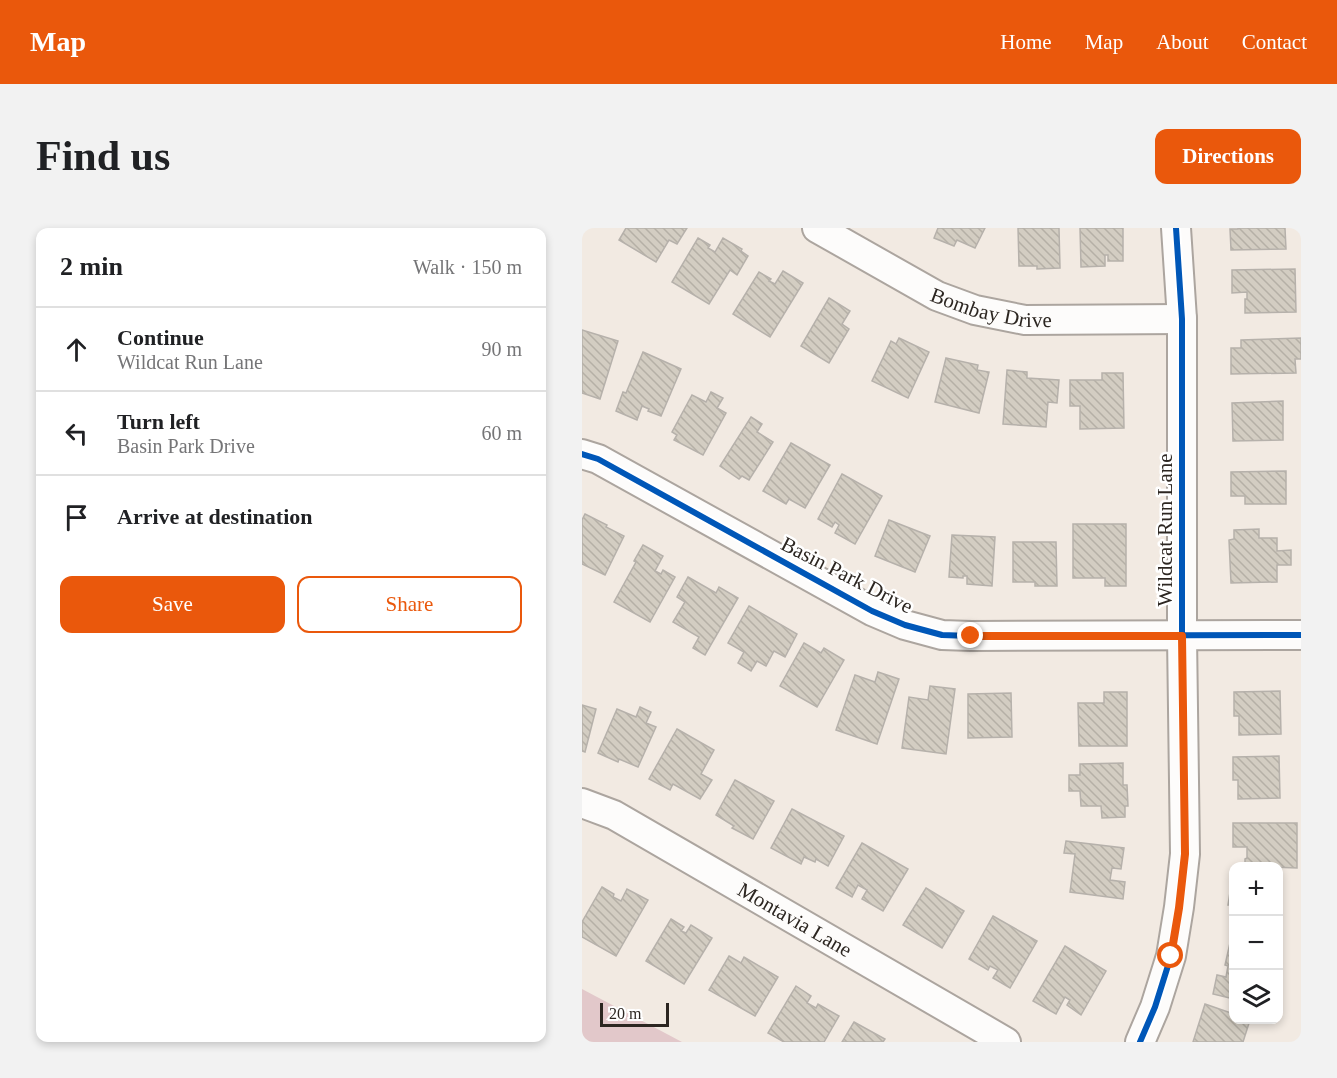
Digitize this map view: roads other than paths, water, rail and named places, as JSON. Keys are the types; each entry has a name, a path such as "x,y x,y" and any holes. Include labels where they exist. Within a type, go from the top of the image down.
{"street":[{"name":"Bombay Drive","path":"817,228 936,296 975,310 1024,320 1182,319"},
{"name":"Wildcat Run Lane","path":"1140,1042 1155,1007 1171,956 1185,854 1182,319 1176,228"},
{"name":"Basin Park Drive","path":"582,454 598,459 872,611 905,625 942,635 1301,635"},
{"name":"Montavia Lane","path":"582,803 614,816 1006,1042"}]}
